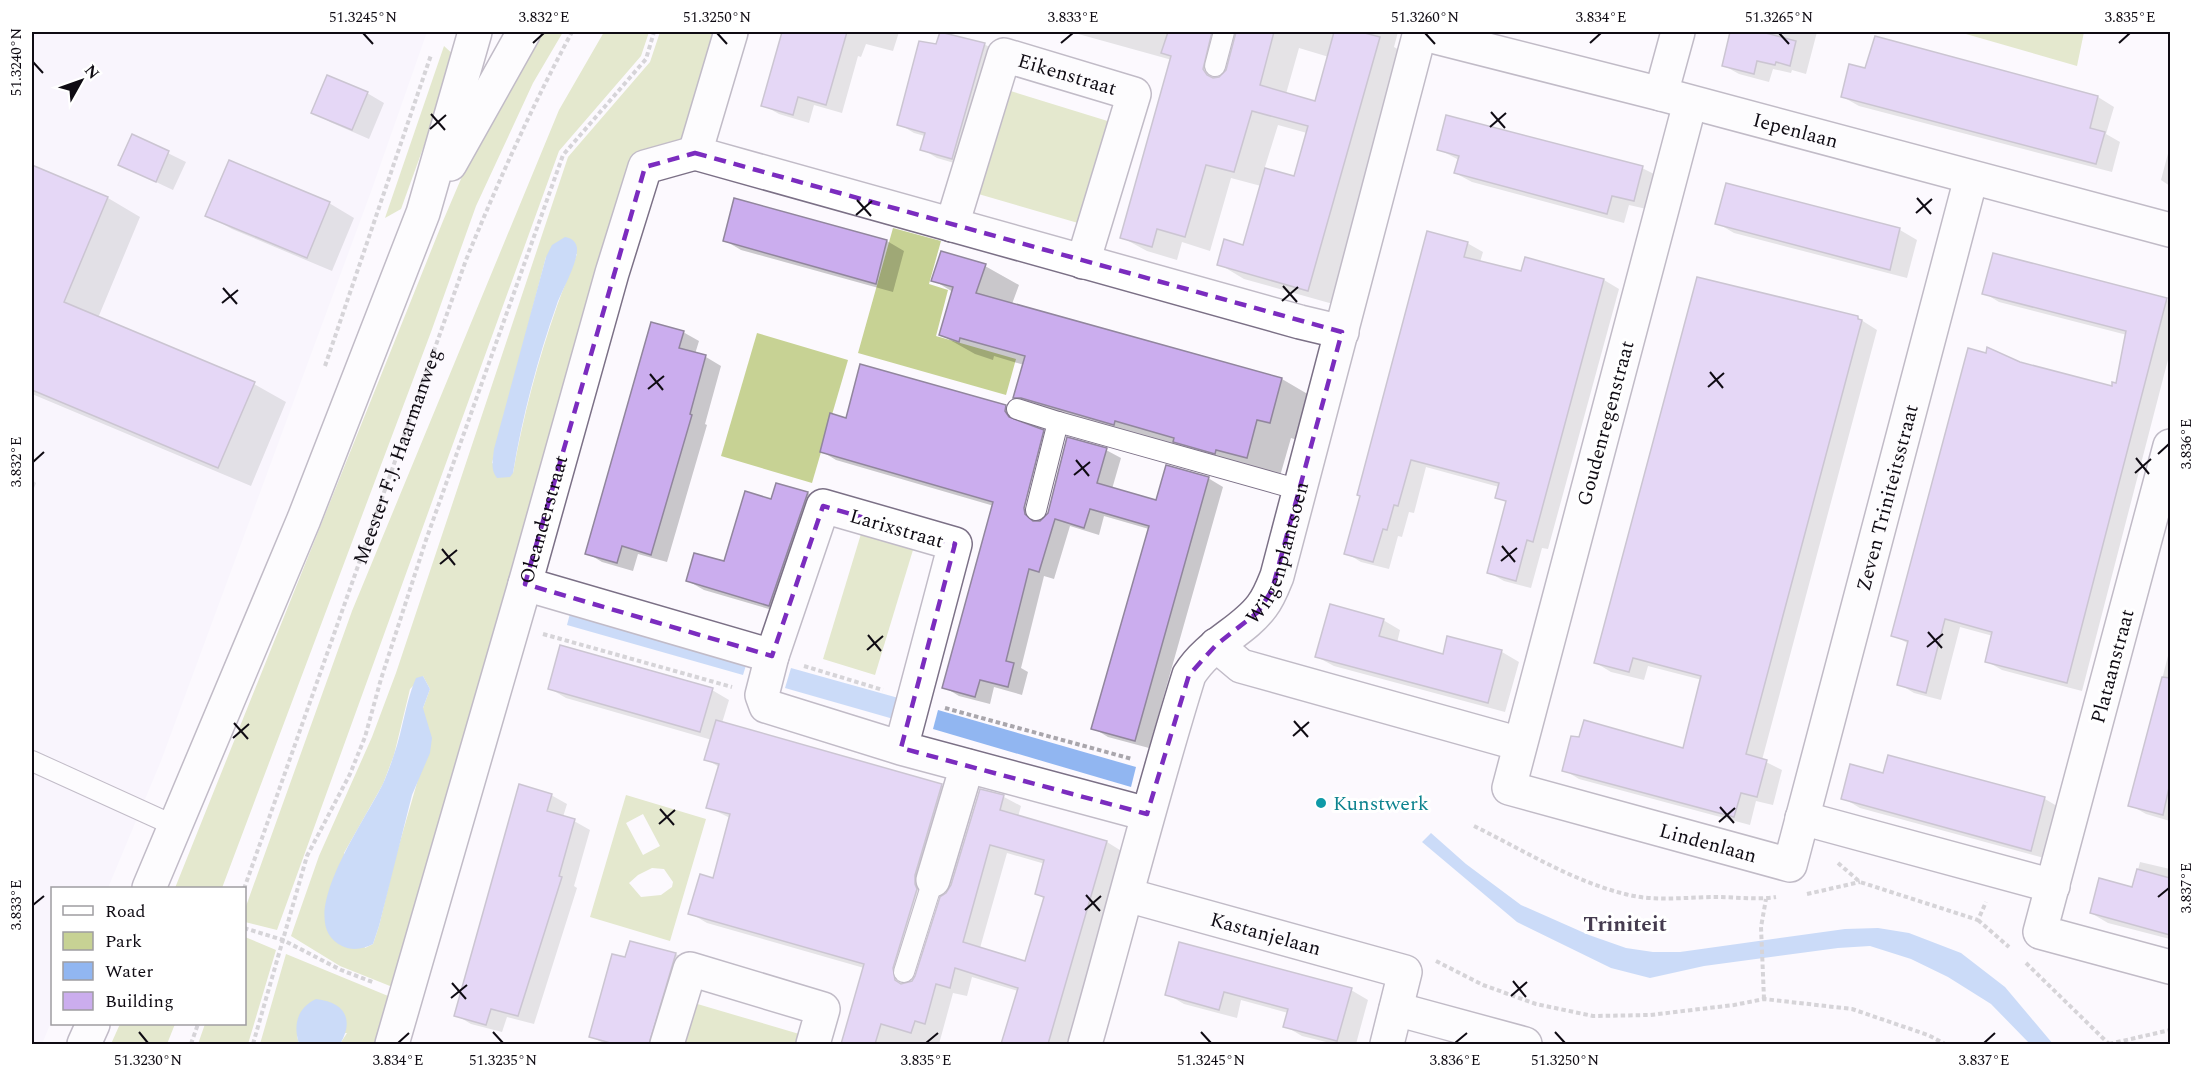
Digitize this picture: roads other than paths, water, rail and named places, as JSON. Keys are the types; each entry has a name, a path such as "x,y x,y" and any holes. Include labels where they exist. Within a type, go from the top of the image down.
{"street":[{"path":"149,887 304,519 423,213 475,32"},
{"path":"423,213 524,32"},
{"path":"731,32 694,153 1342,332"},
{"name":"Iepenlaan","path":"1419,32 2170,230"},
{"name":"Wilgenplantsoen","path":"1085,1044 1127,896 1147,814 1190,675 1197,663 1264,604 1276,576 1419,32"},
{"name":"Goudenregenstraat","path":"1520,744 1676,98 1678,32"},
{"name":"Eikenstraat","path":"952,225 1004,55 1134,94 1083,262"},
{"name":"Oleanderstraat","path":"392,1044 612,273 645,167 694,153"},
{"name":"Zeven Triniteitsstraat","path":"1802,818 1971,178"},
{"name":"Plataanstraat","path":"2053,886 2170,446"},
{"name":"Larixstraat","path":"823,506 955,544 901,748 766,706 762,695 772,656 823,506"},
{"path":"525,584 772,656"},
{"path":"1216,645 1241,666 1520,744"},
{"name":"Lindenlaan","path":"1520,744 1509,788 1790,865 1802,818"},
{"path":"901,748 1147,814"},
{"path":"933,880 967,766"},
{"path":"1802,818 2053,886 2040,932 2170,967"},
{"name":"Kastanjelaan","path":"1127,896 1420,966 1396,1010"},
{"path":"667,1044 690,969 823,1009 813,1044"},
{"path":"1387,1044 1396,1010 1525,1044"},
{"path":"84,1044 92,1025"}],"lane":[{"path":"1215,66 1224,32"},
{"path":"1017,409 1300,490"},
{"path":"1036,510 1058,422"},
{"path":"32,761 175,826"},
{"path":"904,972 933,880"}],"water":[{"path":"565,237 573,240 577,254 557,304 537,366 513,473 510,477 497,478 493,468 494,449 546,257 552,245"},
{"path":"572,606 749,656 743,675 567,625"},
{"path":"791,668 902,699 897,720 785,688"},
{"path":"423,676 430,689 423,708 432,738 430,753 412,795 373,944 358,949 346,948 328,933 325,914 329,891 339,865 385,779 416,678"},
{"path":"938,710 1136,767 1131,787 933,729"},
{"path":"1431,833 1466,864 1521,905 1589,935 1626,948 1653,952 1680,952 1845,929 1878,928 1909,933 1961,953 2005,987 2053,1044 2030,1044 1991,1004 1948,977 1911,959 1870,946 1838,948 1704,966 1650,978 1611,968 1517,922 1422,842"},
{"path":"316,999 334,1004 344,1013 347,1027 340,1044 299,1044 296,1030 298,1018 304,1007"}],"place":[{"name":"Kunstwerk","path":"1321,803"}],"district":[{"name":"Triniteit","path":"1625,924"}]}
